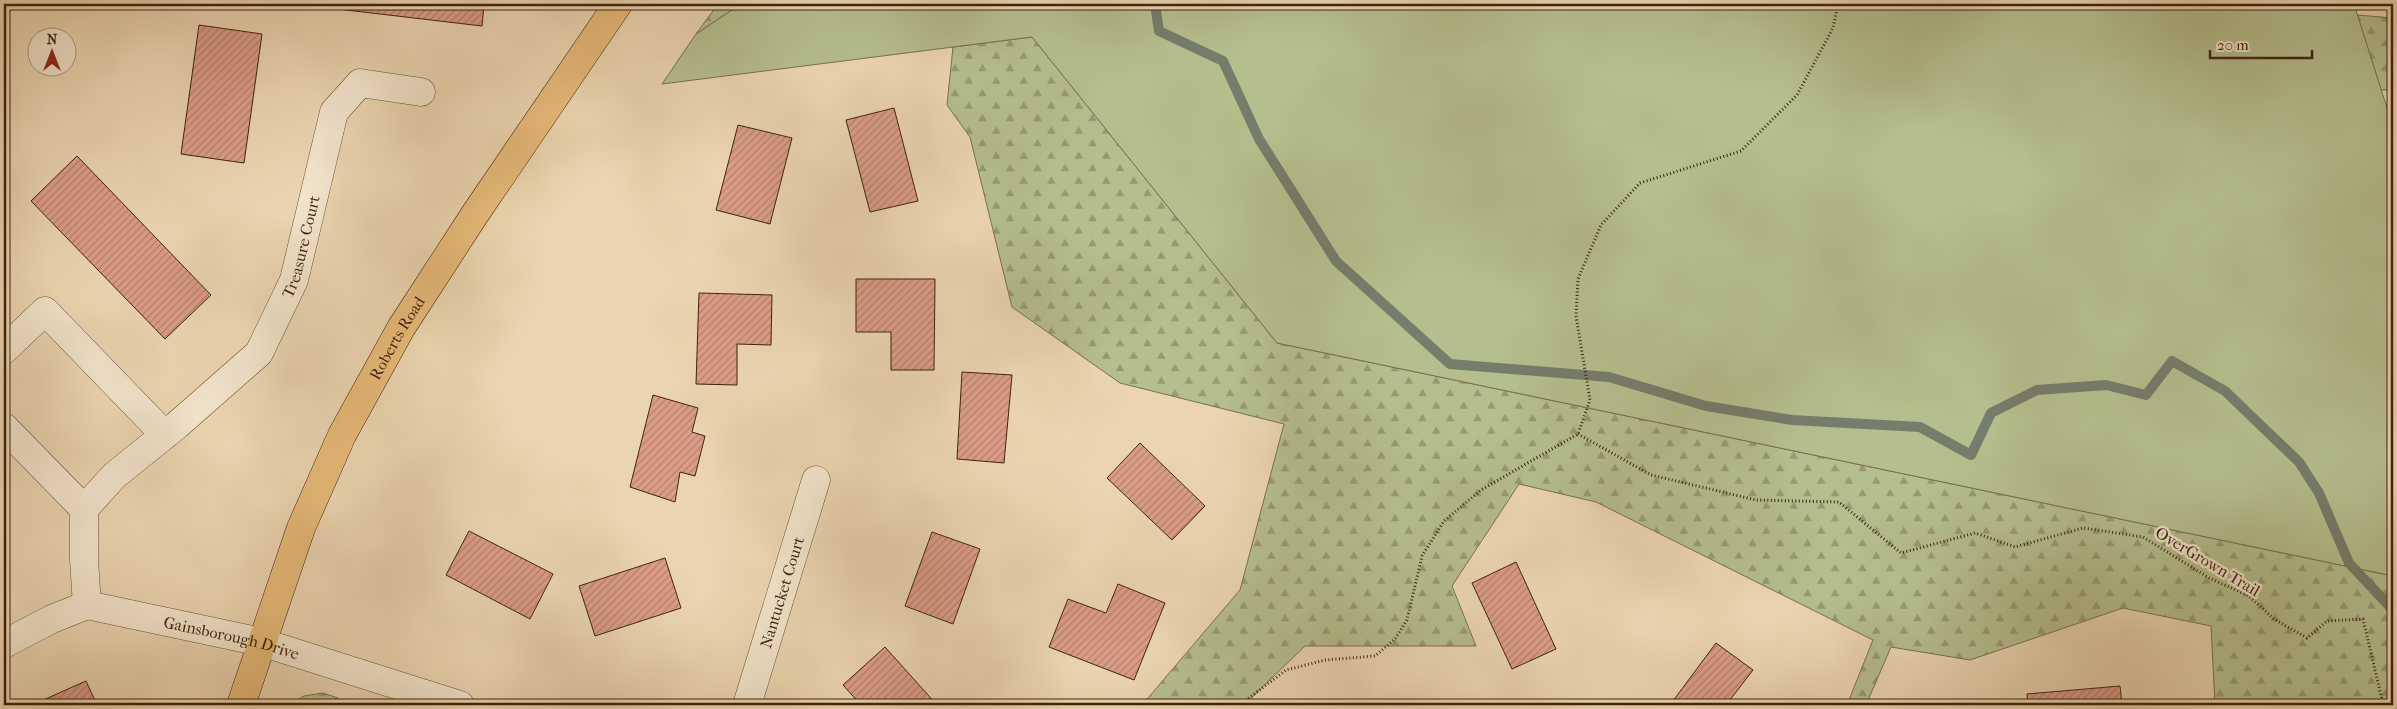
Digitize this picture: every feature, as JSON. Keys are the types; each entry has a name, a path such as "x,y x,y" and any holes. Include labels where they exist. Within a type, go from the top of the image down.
{"main road":[{"name":"Roberts Road","path":"241,705 301,528 334,452 400,328 618,4"}],"street":[{"name":"Treasure Court","path":"84,509 114,476 165,435 259,353 294,280 334,112 360,83 421,92"},
{"path":"4,350 45,311 165,435"},
{"path":"4,427 84,509 84,560 87,606 52,619 4,644"},
{"name":"Nantucket Court","path":"747,705 816,480"},
{"name":"Gainsborough Drive","path":"87,606 261,642 460,705"}],"path":[{"path":"1240,705 1286,670 1325,660 1375,656 1395,640 1407,620 1422,556 1444,520 1481,490 1578,434 1590,400 1582,362 1576,316 1578,279 1601,225 1640,183 1741,151 1797,95 1833,28 1838,4"},
{"name":"OverGrown Trail","path":"1578,434 1651,475 1756,500 1839,502 1901,553 1975,533 2015,547 2083,528 2143,537 2209,578 2249,596 2274,619 2307,638 2327,621 2363,619 2383,704 2393,700"}],"green space":[{"path":"718,4 741,4 696,34"},
{"path":"741,4 2354,4 2393,127 2393,576 1277,343 1032,37 662,84 696,34"},
{"path":"2357,15 2393,18 2393,90 2381,90"},
{"path":"1032,37 1277,343 2393,576 2393,705 2215,705 2211,626 2123,608 1970,660 1891,647 1866,705 1847,705 1873,640 1596,502 1519,484 1452,586 1476,646 1305,646 1244,705 1142,705 1240,590 1284,424 1120,383 1012,307 970,137 947,105 953,47"},
{"path":"323,693 338,698 336,705 289,705 304,696"}],"building":[{"path":"295,4 484,4 482,26"},
{"path":"199,25 262,34 244,163 181,154"},
{"path":"894,108 918,201 870,212 846,120"},
{"path":"738,125 792,138 770,224 716,210"},
{"path":"77,156 211,295 165,339 31,201"},
{"path":"856,279 935,279 934,370 891,370 891,332 856,332"},
{"path":"699,293 772,295 771,345 737,344 737,385 696,384"},
{"path":"962,372 1012,375 1004,463 957,459"},
{"path":"653,395 698,408 692,432 705,436 695,476 680,472 675,502 630,487"},
{"path":"1140,443 1205,506 1172,540 1107,478"},
{"path":"469,531 553,574 530,619 446,575"},
{"path":"932,532 980,549 953,624 905,606"},
{"path":"665,558 681,608 595,636 579,586"},
{"path":"1516,562 1556,649 1512,669 1472,583"},
{"path":"1118,584 1165,603 1134,680 1049,647 1068,599 1106,613"},
{"path":"1716,643 1753,670 1726,705 1670,705"},
{"path":"885,647 937,705 861,705 843,685"},
{"path":"86,681 97,705 32,705"},
{"path":"2120,686 2122,705 2028,705 2027,694"}],"waterway":[{"path":"1155,4 1159,31 1223,61 1259,139 1336,261 1450,364 1609,377 1706,406 1792,420 1920,427 1971,455 1991,413 2037,390 2106,385 2146,395 2172,361 2225,391 2299,462 2319,493 2349,563 2393,610"}]}
